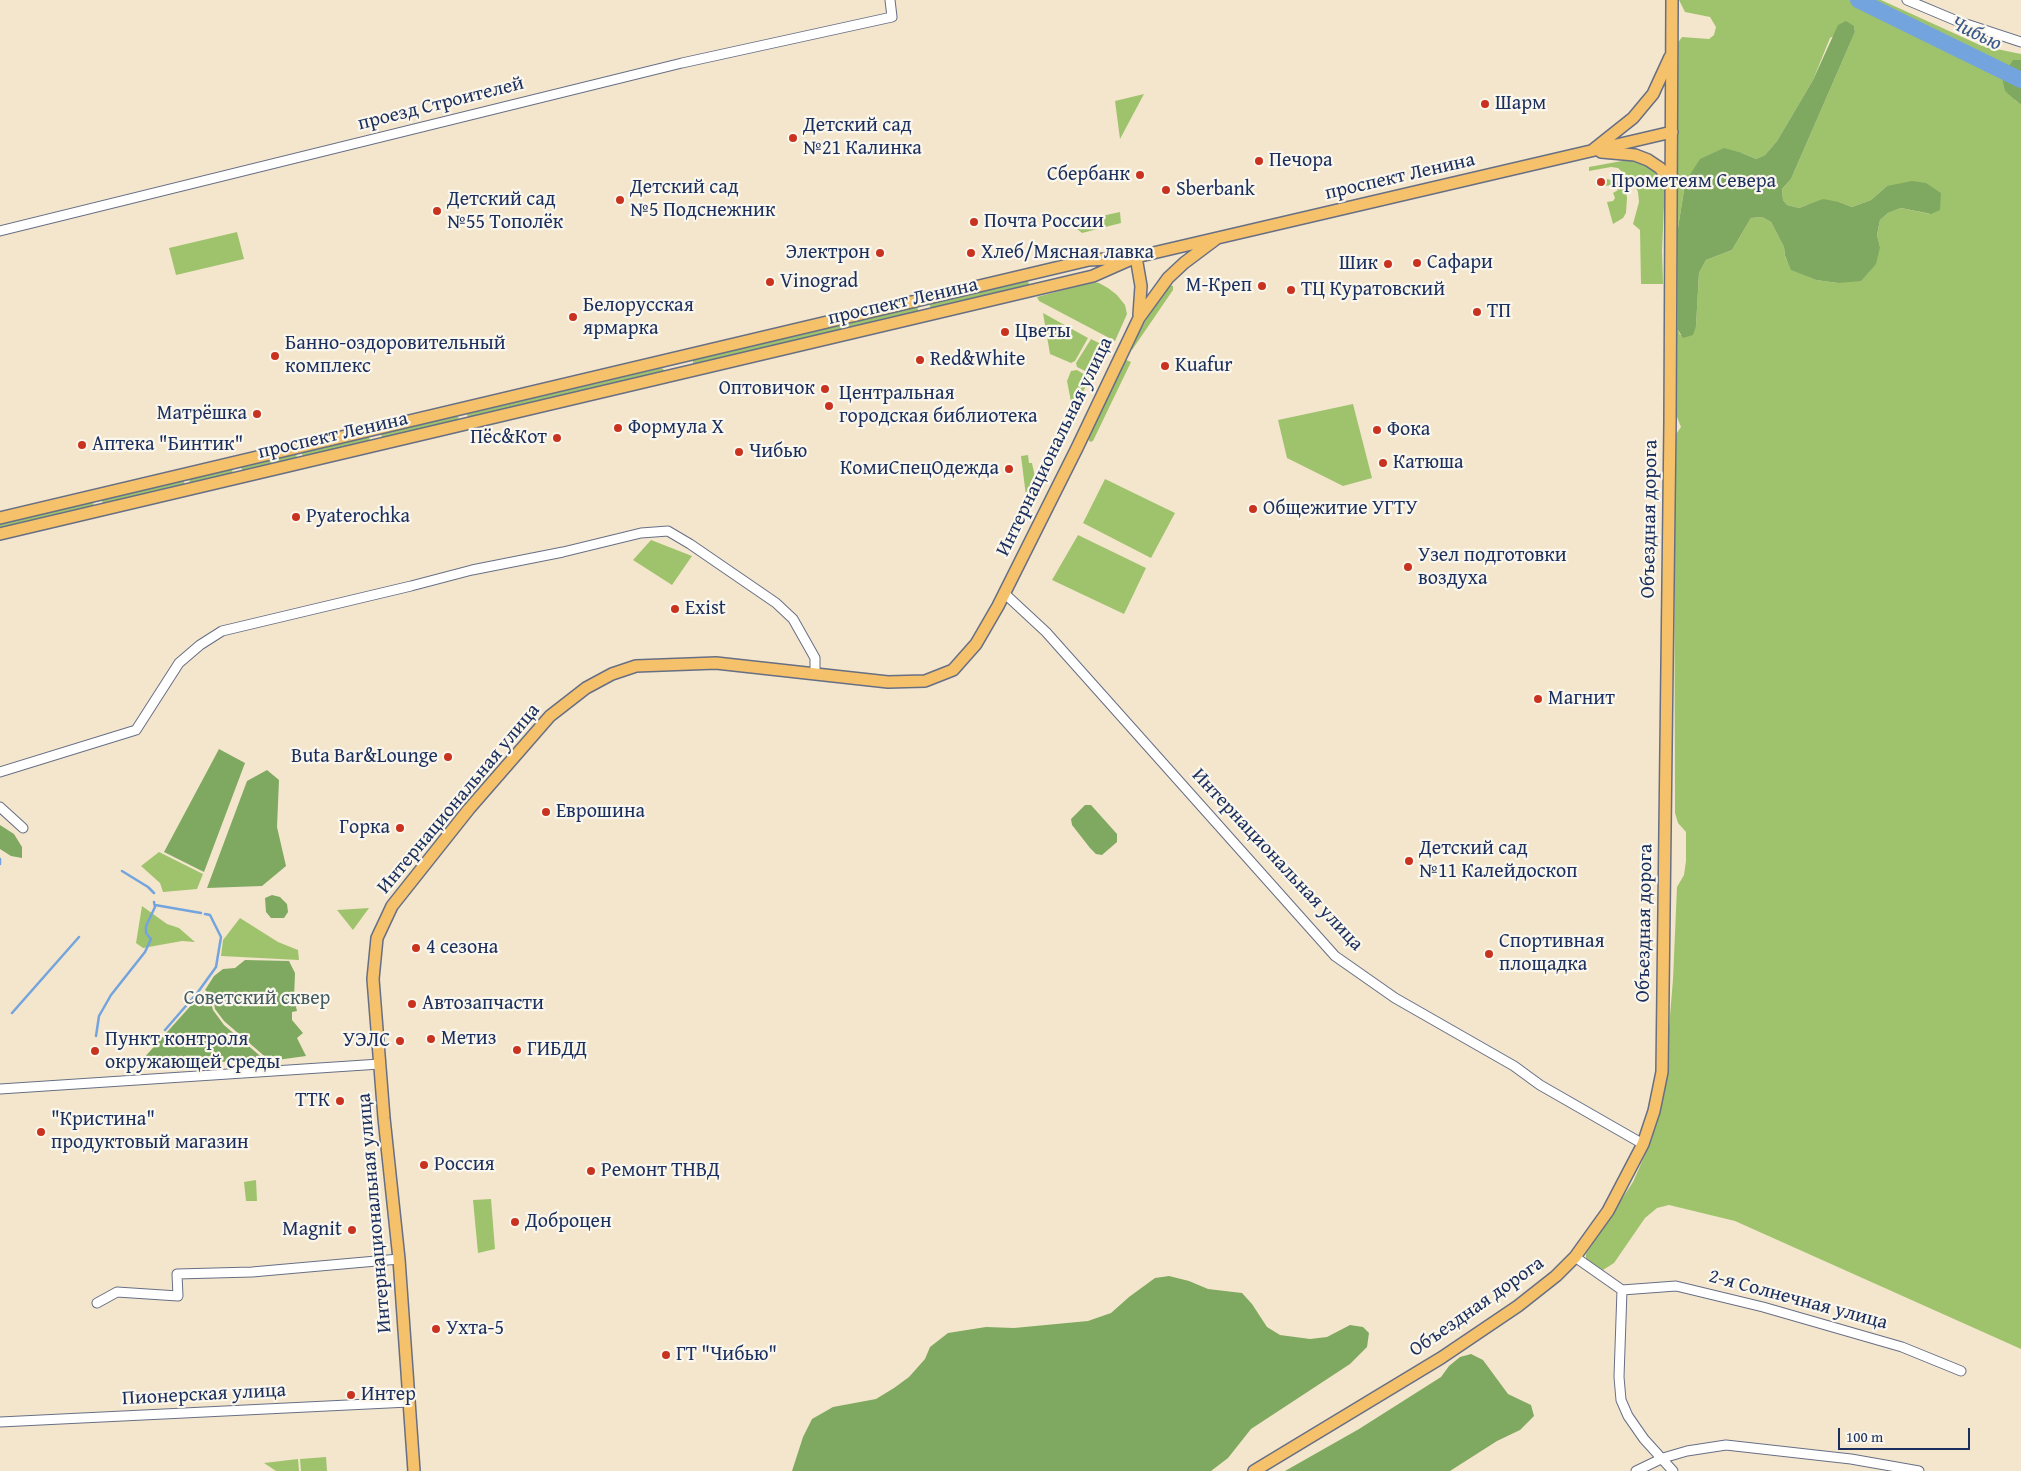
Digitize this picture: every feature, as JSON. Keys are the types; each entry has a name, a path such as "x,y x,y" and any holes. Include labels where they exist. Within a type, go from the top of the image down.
{"main road":[{"name":"Объездная дорога","path":"1254,1471 1441,1358 1518,1306 1556,1276 1575,1257 1608,1211 1643,1144 1654,1110 1662,1072 1672,0"},
{"path":"1591,151 1633,118 1653,94 1672,52"},
{"name":"проспект Ленина","path":"0,518 1089,260 1136,257 1672,132"},
{"path":"1591,151 1635,155 1648,160 1660,168 1671,182"},
{"name":"Интернациональная улица","path":"414,1471 399,1259 373,979 376,938 392,906 469,810 550,716 586,688 612,674 636,666 716,663 888,682 925,681 953,670 976,644 1004,593 1077,448 1139,318 1168,278 1184,262 1216,239"},
{"name":"проспект Ленина","path":"0,534 1093,276 1136,257"},
{"name":"Интернациональная улица","path":"1136,257 1141,286 1139,318"},
{"path":"672,359 675,375"}],"street":[{"name":"проезд Строителей","path":"0,231 682,63 892,16 890,0"},
{"path":"1907,0 1957,21 2021,42"},
{"path":"0,772 136,730 179,663 200,645 222,631 472,570 563,552 641,533 668,531 776,603 793,619 815,658 815,674"},
{"name":"Интернациональная улица","path":"1004,593 1046,632 1336,956 1395,998 1514,1066 1540,1085 1643,1144"},
{"path":"0,807 23,828"},
{"path":"0,1089 380,1064"},
{"path":"1575,1257 1622,1290 1619,1377 1621,1400 1644,1440 1673,1471"},
{"path":"97,1303 117,1292 178,1296 177,1274 252,1272 399,1259"},
{"name":"2-я Солнечная улица","path":"1622,1290 1676,1286 1763,1307 1902,1347 1961,1371"},
{"name":"Пионерская улица","path":"0,1422 409,1402"},
{"path":"1636,1471 1662,1458 1687,1450 1726,1445 1851,1459 1919,1471"}],"green space":[{"path":"1679,0 1881,0 1982,46 2021,54 2021,60 2013,60 2015,100 2021,105 2021,1349 1735,1221 1669,1205 1657,1208 1645,1218 1614,1263 1603,1270 1586,1260 1586,1254 1633,1182 1652,1139 1666,1065 1673,979 1677,887 1684,875 1686,861 1686,832 1678,823 1675,813 1674,437 1681,427 1675,412 1677,44 1682,37 1709,39 1714,35 1716,27 1710,17 1685,12","holes":["1854,26 1855,32 1791,179 1782,189 1783,200 1787,205 1799,208 1807,205 1839,202 1852,207 1871,200 1887,186 1930,214 1901,208 1888,213 1880,220 1877,235 1880,247 1838,283 1816,280 1792,270 1785,257 1784,247 1771,222 1762,217 1751,218 1732,250 1706,260 1699,273 1696,326 1680,335 1678,330 1678,228 1684,190 1742,153 1756,159 1765,155 1777,141 1813,80 1830,38"]},
{"path":"1846,21 1854,26 1855,32 1791,179 1782,189 1783,200 1787,205 1799,208 1823,199 1852,207 1871,200 1887,186 1912,181 1926,183 1941,193 1940,210 1931,214 1901,208 1888,213 1880,220 1877,235 1880,247 1876,264 1861,281 1838,283 1816,280 1791,270 1785,256 1784,247 1771,222 1762,217 1751,218 1732,250 1706,260 1699,273 1696,326 1693,335 1683,338 1678,330 1678,228 1684,190 1691,173 1700,159 1724,148 1756,159 1765,155 1777,141 1813,80 1838,25"},
{"path":"2013,60 2021,60 2021,105 2005,91 2002,77"},
{"path":"1144,94 1120,139 1115,101"},
{"path":"1627,160 1654,167 1665,183 1662,251 1663,284 1641,284 1640,230 1633,224 1639,202 1638,192 1634,183 1618,168 1611,167 1589,171 1589,167"},
{"path":"1607,179 1620,183 1626,192 1627,198 1626,213 1623,218 1613,224 1607,202 1613,201 1615,198 1613,193 1618,190 1613,185 1604,186"},
{"path":"1120,212 1121,223 1082,233 1076,228 1083,220"},
{"path":"237,232 244,259 176,275 169,248"},
{"path":"1028,280 1029,285 931,309 929,303"},
{"path":"1092,282 1099,283 1108,288 1125,305 1127,314 1115,341 1039,301 1037,297"},
{"path":"1170,285 1173,286 1173,290 1132,350 1132,345 1150,313"},
{"path":"917,306 919,312 695,365 693,363 693,359"},
{"path":"1043,313 1088,338 1075,361 1071,363 1050,354"},
{"path":"1091,339 1105,346 1091,374 1077,367 1076,363"},
{"path":"1126,360 1131,362 1093,441 1090,442 1088,438"},
{"path":"662,368 664,370 663,373 468,418 467,414"},
{"path":"1077,370 1090,378 1073,412 1067,381 1071,371"},
{"path":"1353,404 1372,478 1343,486 1287,458 1278,420"},
{"path":"458,416 459,421 382,438 381,433"},
{"path":"369,437 370,442 303,458 302,453"},
{"path":"296,453 297,458 243,472 241,467"},
{"path":"1028,455 1035,477 1026,496 1021,456"},
{"path":"232,469 233,474 190,484 189,478"},
{"path":"183,479 185,485 103,504 101,499"},
{"path":"1105,479 1175,513 1151,558 1083,523"},
{"path":"93,501 94,507 0,529 0,523"},
{"path":"1078,535 1146,568 1124,614 1052,580"},
{"path":"651,540 692,556 672,585 633,560"},
{"path":"219,749 245,763 204,872 164,852"},
{"path":"267,770 279,780 277,827 286,866 262,886 207,888 247,781"},
{"path":"1085,805 1091,805 1117,834 1117,842 1102,855 1096,854 1090,848 1072,825 1071,819"},
{"path":"0,825 14,834 22,847 22,858 11,856 0,849"},
{"path":"159,852 203,874 197,889 163,892 160,883 141,866"},
{"path":"272,895 280,897 287,904 288,912 284,918 271,918 266,912 265,898"},
{"path":"142,906 167,924 179,928 195,942 182,941 143,948 136,943"},
{"path":"369,908 353,930 337,910"},
{"path":"240,918 278,942 298,950 299,960 221,956 223,940"},
{"name":"Советский сквер","path":"245,960 289,961 295,973 294,999 297,1011 292,1012 292,1020 303,1033 297,1038 306,1056 270,1061 224,1021 215,1009 213,997 205,990 214,976 223,969 235,968"},
{"path":"203,992 210,999 213,1010 224,1025 265,1060 170,1064 142,1060"},
{"path":"256,1180 257,1201 246,1201 244,1182"},
{"path":"491,1199 495,1249 478,1253 473,1200"},
{"path":"1169,1276 1189,1281 1208,1289 1242,1293 1252,1304 1267,1327 1280,1335 1310,1339 1327,1337 1350,1325 1363,1327 1369,1333 1367,1347 1350,1364 1251,1429 1228,1458 1211,1471 792,1471 803,1437 812,1419 833,1407 876,1399 894,1388 909,1377 925,1359 930,1347 948,1333 986,1327 1014,1328 1088,1321 1111,1313 1155,1278"},
{"path":"1471,1354 1483,1360 1508,1394 1531,1405 1534,1416 1520,1430 1497,1441 1450,1471 1285,1471 1359,1429 1441,1377 1449,1366 1460,1357"},
{"path":"326,1457 327,1471 301,1471 300,1459"},
{"path":"298,1459 299,1471 276,1471 264,1463"}],"waterway":[{"name":"Чибью","path":"1858,0 2021,80"},
{"path":"0,859 0,864"},
{"path":"122,871 148,887 154,893"},
{"path":"96,1036 99,1016 111,995 145,952 151,939 146,933 146,926 155,907 154,902"},
{"path":"155,905 201,913"},
{"path":"165,1030 198,992 216,967 221,937 210,915 205,914"},
{"path":"12,1013 79,937"}],"place":[{"name":"Шарм","path":"1485,104"},
{"name":"Детский сад №21 Калинка","path":"793,138"},
{"name":"Печора","path":"1259,161"},
{"name":"Сбербанк","path":"1140,175"},
{"name":"Прометеям Севера","path":"1601,182"},
{"name":"Sberbank","path":"1166,190"},
{"name":"Детский сад №5 Подснежник","path":"620,200"},
{"name":"Детский сад №55 Тополёк","path":"437,211"},
{"name":"Почта России","path":"974,222"},
{"name":"Электрон","path":"880,253"},
{"name":"Хлеб/Мясная лавка","path":"971,253"},
{"name":"Сафари","path":"1417,263"},
{"name":"Шик","path":"1388,264"},
{"name":"Vinograd","path":"770,282"},
{"name":"М-Креп","path":"1262,286"},
{"name":"ТЦ Куратовский","path":"1291,290"},
{"name":"ТП","path":"1477,312"},
{"name":"Белорусская ярмарка","path":"573,317"},
{"name":"Цветы","path":"1005,332"},
{"name":"Банно-оздоровительный комплекс","path":"275,356"},
{"name":"Red&White","path":"920,360"},
{"name":"Kuafur","path":"1165,366"},
{"name":"Оптовичок","path":"825,389"},
{"name":"Центральная городская библиотека","path":"829,406"},
{"name":"Матрёшка","path":"257,414"},
{"name":"Формула X","path":"618,428"},
{"name":"Фока","path":"1377,430"},
{"name":"Пёс&Кот","path":"557,438"},
{"name":"Аптека \"Бинтик\"","path":"82,445"},
{"name":"Чибью","path":"739,452"},
{"name":"Катюша","path":"1383,463"},
{"name":"КомиСпецОдежда","path":"1009,469"},
{"name":"Общежитие УГТУ","path":"1253,509"},
{"name":"Pyaterochka","path":"296,517"},
{"name":"Узел подготовки воздуха","path":"1408,567"},
{"name":"Exist","path":"675,609"},
{"name":"Магнит","path":"1538,699"},
{"name":"Buta Bar&Lounge","path":"448,757"},
{"name":"Еврошина","path":"546,812"},
{"name":"Горка","path":"400,828"},
{"name":"Детский сад №11 Калейдоскоп","path":"1409,861"},
{"name":"4 сезона","path":"416,948"},
{"name":"Спортивная площадка","path":"1489,954"},
{"name":"Автозапчасти","path":"412,1004"},
{"name":"Метиз","path":"431,1039"},
{"name":"УЭЛС","path":"400,1041"},
{"name":"ГИБДД","path":"517,1050"},
{"name":"Пункт контроля окружающей среды","path":"95,1051"},
{"name":"ТТК","path":"340,1101"},
{"name":"\"Кристина\" продуктовый магазин","path":"41,1132"},
{"name":"Россия","path":"424,1165"},
{"name":"Ремонт ТНВД","path":"591,1171"},
{"name":"Доброцен","path":"515,1222"},
{"name":"Magnit","path":"352,1230"},
{"name":"Ухта-5","path":"436,1329"},
{"name":"ГТ \"Чибью\"","path":"666,1355"},
{"name":"Интер","path":"351,1395"}]}
